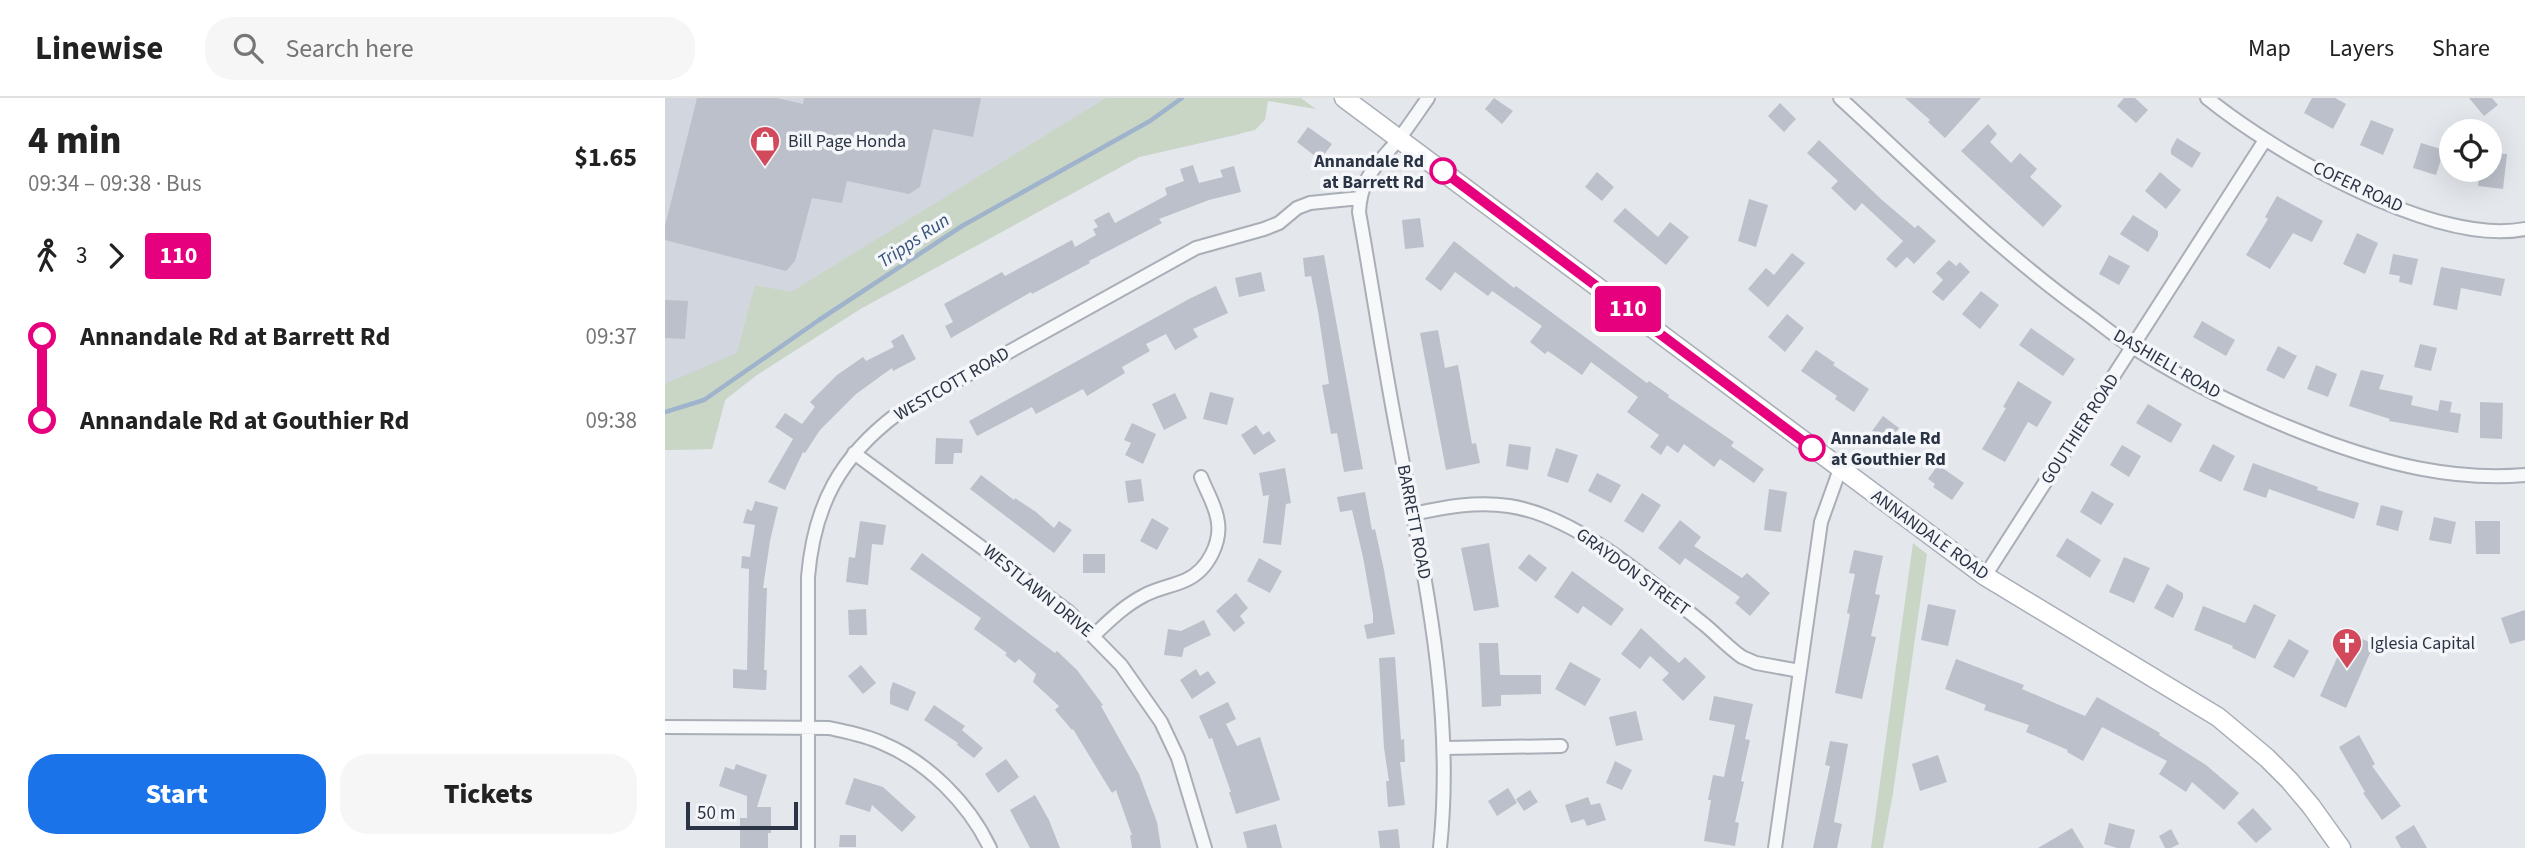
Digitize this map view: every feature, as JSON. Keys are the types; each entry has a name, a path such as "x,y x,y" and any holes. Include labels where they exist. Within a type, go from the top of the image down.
{"main road":[{"name":"ANNANDALE ROAD","path":"1344,98 1985,576 2218,717 2289,780 2341,848"}],"street":[{"path":"1360,198 1368,174 1428,98"},
{"name":"DASHIELL ROAD","path":"1840,98 2020,262 2132,347 2250,410 2362,455 2430,471 2468,476 2525,475"},
{"name":"COFER ROAD","path":"2207,98 2265,140 2368,195 2437,222 2480,231 2525,229"},
{"name":"GOUTHIER ROAD","path":"1985,576 2265,140"},
{"name":"WESTCOTT ROAD","path":"809,848 810,550 826,497 854,453 876,430 897,414 1196,248 1264,229 1279,223 1297,208 1310,203 1360,198"},
{"name":"BARRETT ROAD","path":"1360,198 1361,225 1436,646 1445,748 1440,848"},
{"name":"WESTLAWN DRIVE","path":"854,453 1036,585 1094,635 1129,675 1161,722 1178,758 1205,848"},
{"path":"1775,848 1821,522 1840,469"},
{"path":"1094,635 1128,605 1147,594 1188,579 1209,560 1217,540 1217,518 1201,477"},
{"name":"GRAYDON STREET","path":"1413,514 1480,504 1508,506 1559,520 1583,533 1636,572 1742,657 1756,663 1800,671"},
{"path":"665,727 808,727 856,734 883,743 907,757 943,785 962,806 990,848"},
{"path":"1445,748 1561,746"}],"shaded area":[{"path":"665,98 1232,98 1241,134 1139,157 862,308 756,285 712,449 665,450"}],"green space":[{"path":"1106,98 1301,98 1316,109 1268,101 1265,120 1255,130 1139,157 862,308 757,375 725,400 712,449 665,450 665,384 737,353 755,285 791,292"},
{"path":"1913,543 1927,554 1883,848 1871,848"}],"building":[{"name":"Bill Page Honda","path":"697,98 777,98 803,104 804,98 981,98 973,137 933,129 920,187 909,194 847,181 842,203 812,198 795,261 786,271 665,240 665,226"},
{"path":"1494,98 1513,111 1502,124 1485,109"},
{"path":"1905,98 1981,98 1945,138 1928,122 1930,120"},
{"path":"2124,98 2135,98 2148,110 2136,123 2117,106"},
{"path":"2312,98 2335,98 2346,104 2333,129 2304,113"},
{"path":"2469,98 2492,98 2498,105 2484,116"},
{"path":"1780,103 1796,119 1784,132 1768,116"},
{"path":"2371,120 2394,129 2383,155 2360,145"},
{"path":"1988,124 1997,134 1990,142 2011,163 2020,153 2037,169 2030,177 2062,206 2043,227 1961,151"},
{"path":"1308,127 1332,144 1320,160 1297,142"},
{"path":"2177,138 2201,153 2192,168 2171,154"},
{"path":"1819,140 1882,200 1915,228 1918,225 1936,241 1914,264 1907,257 1896,268 1886,259 1903,241 1862,203 1855,211 1831,188 1838,181 1807,153"},
{"path":"2421,143 2439,148 2436,175 2413,168"},
{"path":"2502,154 2507,154 2503,189 2478,186 2478,182 2502,182"},
{"path":"1193,165 1199,183 1223,177 1220,170 1234,166 1241,192 1209,200 1159,219 1162,223 1032,294 1031,292 951,338 945,326 953,322 944,304 1002,272 1005,276 1072,240 1075,247 1096,235 1093,229 1098,227 1094,220 1109,212 1115,223 1167,195 1165,188 1184,181 1180,169"},
{"path":"1597,172 1614,187 1602,201 1585,187"},
{"path":"2160,172 2181,190 2166,209 2145,191"},
{"path":"2277,196 2323,221 2312,242 2293,233 2270,269 2246,255 2268,219 2265,217"},
{"path":"1749,199 1768,205 1756,247 1738,241"},
{"path":"1625,208 1658,237 1670,222 1689,237 1666,265 1613,221"},
{"path":"2133,215 2158,231 2158,236 2148,252 2120,234"},
{"path":"1420,218 1424,247 1405,249 1402,220"},
{"path":"2357,233 2378,243 2365,274 2343,264"},
{"path":"1454,241 1514,288 1516,286 1647,383 1649,381 1734,442 1731,446 1764,469 1754,483 1720,459 1714,467 1684,444 1678,453 1667,445 1661,455 1650,447 1659,435 1627,412 1638,397 1591,362 1582,375 1548,351 1545,354 1530,342 1542,326 1492,291 1488,296 1455,272 1441,291 1425,279"},
{"path":"1792,253 1805,263 1768,307 1748,289 1766,268 1774,275"},
{"path":"2393,254 2418,259 2412,285 2399,282 2400,276 2389,274"},
{"path":"1324,255 1363,469 1344,472 1337,433 1331,434 1322,385 1329,384 1318,311 1311,276 1305,277 1303,258"},
{"path":"2109,255 2130,266 2119,285 2099,274"},
{"path":"1949,260 1956,266 1960,262 1970,272 1943,301 1932,292 1943,280 1936,273"},
{"path":"2441,267 2505,279 2501,296 2461,288 2457,310 2433,305"},
{"path":"1261,272 1265,291 1239,297 1235,278"},
{"path":"1216,286 1228,313 1193,329 1198,337 1175,350 1166,334 1146,344 1150,351 1122,367 1125,373 1087,396 1083,389 1036,414 1032,407 977,436 969,421"},
{"path":"1981,291 1999,305 1980,329 1962,314"},
{"path":"665,300 688,301 685,339 665,338"},
{"path":"1787,314 1804,328 1785,352 1768,337"},
{"path":"2202,321 2235,340 2226,356 2193,337"},
{"path":"2031,328 2075,359 2063,376 2019,345"},
{"path":"1438,330 1445,368 1458,365 1472,444 1476,443 1480,463 1446,470 1420,333"},
{"path":"903,334 916,359 893,371 892,368 856,394 820,430 805,453 803,452 785,490 768,482 793,439 775,427 785,413 802,424 815,407 810,402 837,375 863,357 866,361 894,347 891,341"},
{"path":"2420,344 2437,348 2431,371 2414,367"},
{"path":"2278,346 2297,356 2284,379 2266,370"},
{"path":"1816,350 1869,389 1854,412 1835,399 1837,396 1801,371"},
{"path":"2316,365 2337,374 2328,397 2307,389"},
{"path":"2361,370 2384,375 2379,389 2413,396 2411,405 2438,411 2440,400 2452,402 2450,412 2461,414 2458,433 2389,421 2390,419 2349,406"},
{"path":"2018,381 2052,402 2037,427 2028,422 2005,462 1982,449"},
{"path":"1210,392 1234,398 1227,425 1203,419"},
{"path":"1175,393 1187,418 1164,430 1152,404"},
{"path":"2480,402 2503,403 2502,439 2480,438"},
{"path":"2148,404 2182,424 2171,443 2136,423"},
{"path":"1883,416 1899,428 1889,442 1872,431"},
{"path":"1132,423 1156,434 1143,464 1125,455 1131,443 1124,440"},
{"path":"1256,425 1263,435 1269,431 1276,441 1254,455 1241,435"},
{"path":"936,438 963,439 962,453 954,453 953,464 935,464"},
{"path":"1509,444 1531,447 1528,470 1506,466"},
{"path":"2213,444 2235,456 2221,482 2199,471"},
{"path":"2122,445 2141,456 2129,477 2110,465"},
{"path":"1556,448 1578,455 1568,483 1547,476"},
{"path":"2253,463 2318,487 2317,490 2359,503 2354,519 2269,489 2266,498 2243,490"},
{"path":"1938,465 1964,483 1952,500 1933,487 1935,484 1928,479"},
{"path":"1285,468 1291,503 1286,504 1281,545 1263,543 1269,495 1263,496 1259,473"},
{"path":"1597,473 1621,485 1611,503 1588,491"},
{"path":"981,475 1014,500 1015,498 1036,512 1054,528 1059,521 1072,530 1054,553 970,489"},
{"path":"1141,479 1144,501 1128,503 1125,481"},
{"path":"1769,489 1787,492 1781,532 1764,530"},
{"path":"2092,491 2114,504 2101,525 2080,512"},
{"path":"1365,492 1372,530 1375,529 1384,570 1395,634 1367,639 1364,625 1373,623 1373,614 1363,557 1352,510 1340,512 1337,497"},
{"path":"1642,493 1661,505 1643,533 1624,521"},
{"path":"755,501 778,507 763,588 767,588 764,670 767,670 766,690 733,688 733,669 747,670 749,569 741,568 742,556 750,557 755,525 743,523 747,509 752,511"},
{"path":"2381,505 2403,511 2398,531 2376,525"},
{"path":"2434,517 2456,522 2451,544 2429,540"},
{"path":"1152,518 1169,528 1157,550 1140,541"},
{"path":"1680,520 1701,537 1694,546 1742,578 1747,573 1770,593 1750,616 1735,603 1740,597 1685,558 1680,565 1658,548"},
{"path":"860,521 886,525 883,545 872,544 868,585 846,582 849,557 855,558"},
{"path":"2475,521 2500,521 2500,554 2476,554"},
{"path":"2067,538 2101,560 2090,578 2056,556"},
{"path":"1489,543 1499,607 1474,611 1461,548"},
{"path":"1854,550 1883,556 1875,594 1880,595 1871,636 1876,637 1862,699 1835,693 1850,614 1847,613 1855,574 1849,573"},
{"path":"922,553 1055,653 1057,651 1077,670 1103,705 1101,706 1139,774 1157,822 1161,848 1132,848 1132,835 1116,790 1112,793 1073,729 1055,710 1059,706 1033,682 1036,674 1019,659 1015,663 1005,655 1007,653 974,629 981,618 910,569"},
{"path":"1083,554 1105,554 1105,573 1083,573"},
{"path":"1529,554 1547,568 1536,582 1518,568"},
{"path":"2124,557 2150,568 2134,603 2109,592"},
{"path":"1259,558 1282,571 1270,593 1247,581"},
{"path":"1572,571 1624,609 1611,626 1583,606 1578,614 1554,597"},
{"path":"2167,584 2183,593 2173,618 2154,608"},
{"path":"1236,593 1248,608 1240,616 1245,623 1234,632 1216,611"},
{"path":"1928,604 1956,610 1948,646 1921,640"},
{"path":"2254,604 2276,615 2255,659 2232,648 2233,646 2194,630 2203,606 2245,623"},
{"path":"866,609 867,635 849,635 848,610"},
{"path":"2525,610 2525,640 2510,644 2501,618"},
{"path":"1204,620 1211,635 1184,648 1182,657 1164,655 1168,629 1181,631"},
{"path":"1641,628 1679,663 1685,657 1706,677 1683,701 1662,680 1669,673 1650,656 1640,669 1621,654"},
{"name":"Iglesia Capital","path":"2348,633 2374,644 2346,708 2320,696"},
{"path":"2289,639 2309,651 2294,678 2273,667"},
{"path":"1479,643 1498,643 1500,675 1541,675 1541,694 1501,695 1501,706 1482,707"},
{"path":"1395,657 1401,740 1404,739 1405,762 1400,762 1405,805 1388,807 1386,781 1389,781 1384,748 1379,658"},
{"path":"1956,659 2024,685 2022,689 2085,716 2097,697 2160,733 2159,735 2206,765 2239,793 2224,810 2192,782 2186,792 2159,774 2167,761 2102,727 2083,761 2067,752 2068,750 2026,732 2029,725 1984,710 1986,705 1945,689"},
{"path":"1570,662 1601,679 1585,706 1555,689"},
{"path":"861,665 876,683 863,694 848,676"},
{"path":"1196,669 1200,676 1208,671 1216,683 1192,699 1180,680"},
{"path":"893,682 916,692 908,711 890,704"},
{"path":"1714,696 1753,704 1745,739 1750,740 1735,822 1739,823 1735,846 1704,841 1713,775 1724,777 1735,725 1709,720"},
{"path":"1228,702 1236,719 1226,724 1237,746 1260,737 1280,800 1236,814 1212,738 1209,739 1199,716"},
{"path":"934,705 965,726 962,730 983,748 974,758 957,745 958,743 924,720"},
{"path":"1636,711 1643,740 1616,746 1609,717"},
{"path":"2359,735 2375,764 2372,766 2401,806 2382,820 2363,793 2365,792 2339,747"},
{"path":"1830,741 1848,744 1834,822 1842,824 1837,848 1813,848 1830,766 1825,765"},
{"path":"1938,755 1947,782 1920,791 1912,764"},
{"path":"1006,759 1019,777 998,793 985,774"},
{"path":"1615,761 1632,770 1622,790 1606,783"},
{"path":"736,764 767,775 757,807 771,807 768,848 740,848 740,818 747,818 747,796 719,786 725,767 734,770"},
{"path":"854,778 883,787 916,817 902,832 872,805 870,812 845,804"},
{"path":"1508,788 1517,803 1497,816 1488,801"},
{"path":"1530,790 1538,802 1524,811 1516,799"},
{"path":"1035,795 1060,848 1030,848 1010,810"},
{"path":"1588,797 1591,805 1600,803 1606,820 1587,826 1584,819 1571,823 1565,805"},
{"path":"2253,808 2272,829 2256,843 2237,823"},
{"path":"2109,823 2135,830 2130,848 2104,844"},
{"path":"1276,824 1282,848 1247,848 1243,832"},
{"path":"2414,825 2427,848 2401,848 2395,837"},
{"path":"2072,828 2084,848 2038,848"},
{"path":"1398,829 1400,848 1380,848 1378,831"},
{"path":"2171,829 2179,844 2165,848 2159,836"},
{"path":"840,835 856,835 856,847 839,847"}],"waterway":[{"name":"Tripps Run","path":"665,412 704,400 962,226 1150,121 1182,98"}],"bus line":[{"name":"110","path":"1443,171 1812,448"}],"place":[{"name":"Bill Page Honda","path":"765,168"},
{"name":"Annandale Rd at Barrett Rd","path":"1443,171"},
{"name":"Annandale Rd at Gouthier Rd","path":"1812,448"},
{"name":"Iglesia Capital","path":"2347,670"}]}
